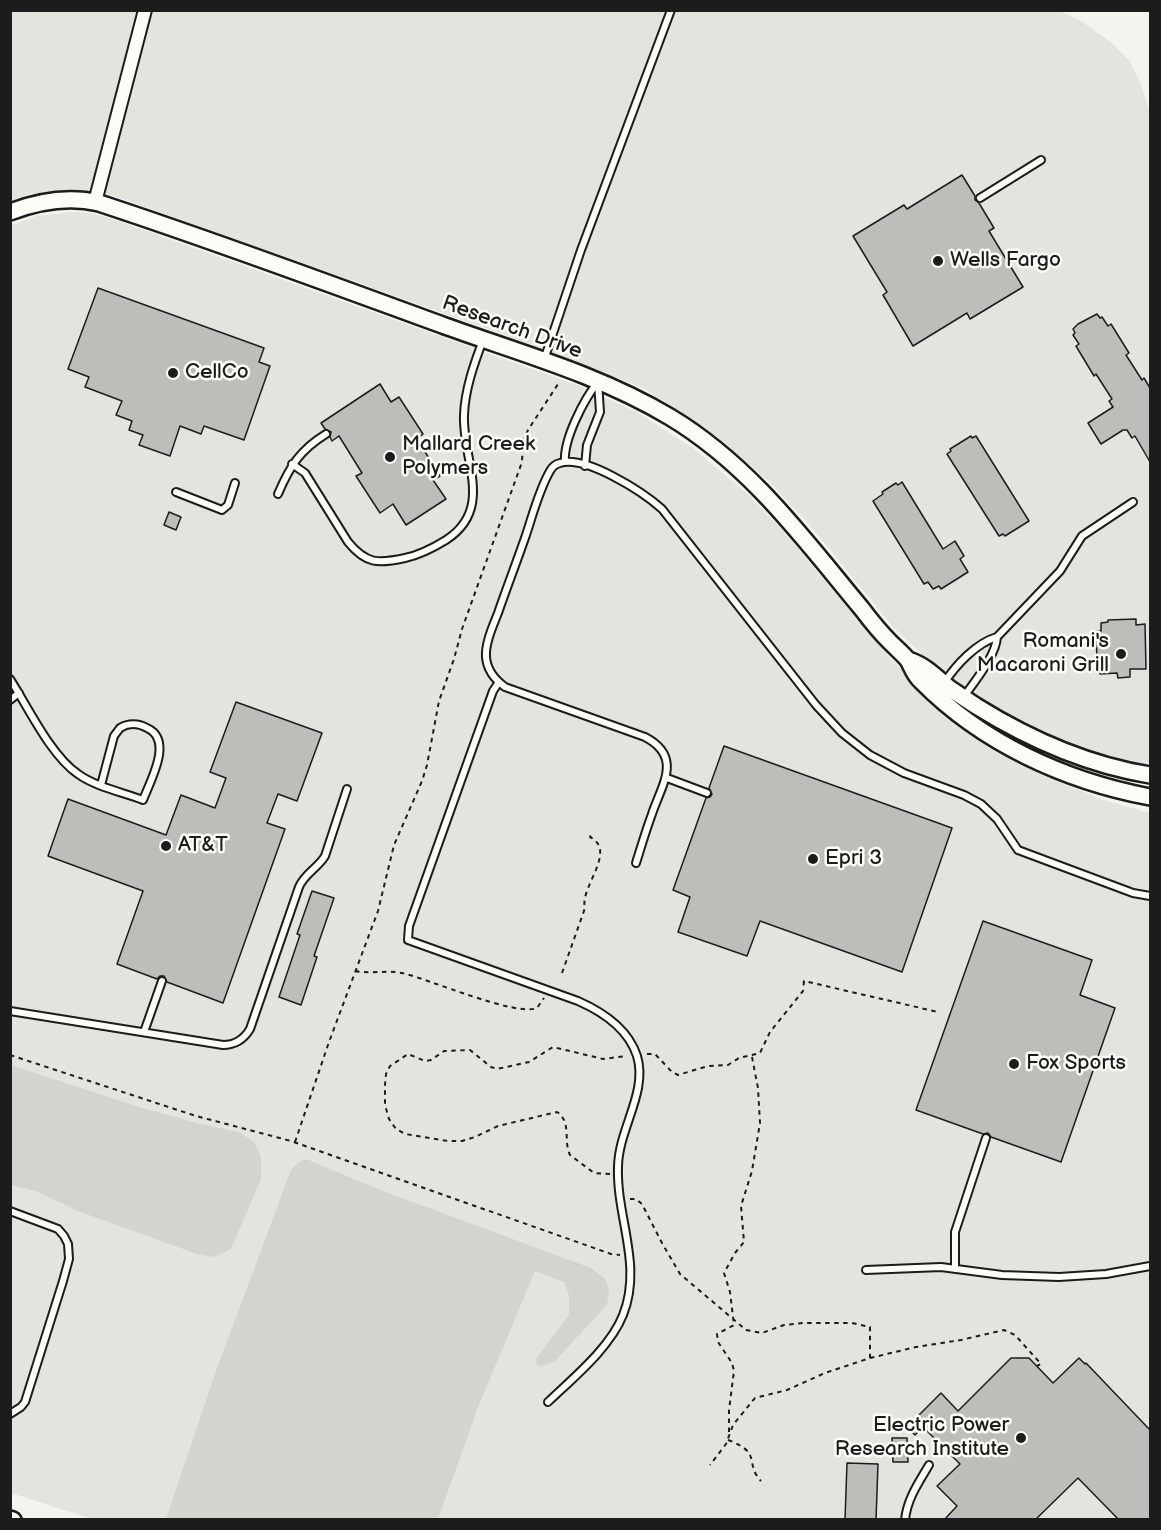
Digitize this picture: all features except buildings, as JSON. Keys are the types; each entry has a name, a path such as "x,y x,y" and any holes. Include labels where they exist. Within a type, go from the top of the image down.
{"street":[{"path":"96,202 145,10"},
{"name":"Research Drive","path":"10,212 46,201 96,202 174,227 544,361 633,397 670,417 739,467 783,513 873,623 908,660 915,674 959,704 980,729 1058,771 1098,785 1150,797"},
{"name":"Research Drive","path":"959,704 1064,751 1150,775"}],"lane":[{"path":"544,361 581,249 671,10"},
{"path":"980,198 1041,160"},
{"path":"292,464 305,473 348,542 355,551 368,560 381,562 411,557 455,534 467,520 474,503 464,416 467,391 483,340"},
{"path":"565,462 567,442 584,403 598,382"},
{"path":"585,466 587,446 600,412 598,382"},
{"path":"278,494 292,464 307,446 326,434"},
{"path":"636,863 667,778 668,766 658,746 648,738 510,689 499,682 489,669 486,657 493,628 549,472 554,466 565,462 585,466 620,479 640,491 662,509 816,705 842,733 858,746 904,773 964,795 981,804 997,819 1017,850 1133,893 1150,896"},
{"path":"176,492 222,510 228,505 235,483"},
{"path":"940,689 952,672 973,652 998,637 1060,571 1082,536 1132,502"},
{"path":"959,704 991,656 998,637"},
{"path":"10,679 50,744 64,762 78,774 101,785 143,800 160,748 158,739 150,729 130,724 116,732 101,785"},
{"path":"499,682 493,691 407,937 414,943 579,1001 608,1017 631,1043 637,1055 640,1073 640,1085 622,1137 618,1165 619,1193 631,1270 625,1308 618,1326 604,1344 548,1402"},
{"path":"10,700 19,693"},
{"path":"667,778 707,793"},
{"path":"10,1011 230,1045 247,1034 301,881 321,864 325,856 347,789"},
{"path":"144,1032 162,981"},
{"path":"955,1269 954,1232 986,1138"},
{"path":"10,1211 58,1229 68,1244 69,1259 25,1402 10,1414"},
{"path":"866,1270 930,1266 1021,1277 1059,1277 1096,1275 1150,1266"},
{"path":"905,1520 913,1492 929,1464"}],"path":[{"path":"295,1142 378,911 394,845 423,781 439,701 462,629 522,462 524,442 533,421 556,388 565,369"},
{"path":"562,973 585,908 583,901 601,852 597,842 590,837 591,835"},
{"path":"355,971 403,973 476,997 527,1010 541,1005 546,990"},
{"path":"645,1054 654,1054 678,1075 708,1066 728,1065 739,1058 760,1053 770,1032 803,991 804,981 938,1012"},
{"path":"611,1174 594,1173 570,1155 566,1124 557,1112 498,1126 462,1141 448,1141 400,1132 391,1124 386,1113 384,1096 386,1074 390,1066 408,1054 425,1061 447,1051 470,1050 495,1069 529,1062 548,1048 553,1047 603,1059 628,1056"},
{"path":"10,1055 175,1109 295,1142 611,1254 623,1255"},
{"path":"730,1435 729,1410 734,1371 717,1336 719,1332 734,1326 730,1292 724,1273 744,1242 741,1206 752,1171 760,1123 758,1088 752,1056"},
{"path":"629,1199 639,1200 645,1208 680,1274 746,1330 757,1333 796,1323 852,1323 868,1326 871,1331 870,1359"},
{"path":"710,1465 728,1440 733,1425 755,1398 787,1390 825,1372 916,1347 962,1340 1004,1330 1015,1335 1041,1364 1037,1366"},
{"path":"728,1440 746,1448 751,1455 756,1475 761,1481"}],"shaded area":[{"path":"11,11 1060,11 1081,21 1112,43 1129,60 1140,82 1150,112 1150,767 1107,757 1058,739 990,705 943,674 893,627 808,523 769,482 720,439 645,389 544,349 120,198 84,191 61,190 26,195 11,201"},
{"path":"72,212 107,217 582,387 637,412 693,448 750,496 784,532 890,658 936,702 986,742 1035,772 1104,800 1150,813 1150,1519 95,1520 11,1493 10,226 36,216"},
{"path":"11,1065 139,1107 239,1132 254,1142 261,1157 261,1179 231,1249 215,1257 197,1254 78,1211 36,1191 11,1185"},
{"path":"306,1159 383,1191 591,1268 605,1279 609,1290 607,1305 555,1361 542,1367 537,1365 536,1359 569,1315 569,1295 564,1282 535,1271 478,1407 438,1519 166,1519 216,1371 291,1170"}],"place":[{"name":"Wells Fargo","path":"938,261"},
{"name":"CellCo","path":"173,373"},
{"name":"Mallard Creek Polymers","path":"390,457"},
{"name":"Romani's Macaroni Grill","path":"1121,654"},
{"name":"AT&T","path":"166,846"},
{"name":"Epri 3","path":"813,859"},
{"name":"Fox Sports","path":"1014,1064"},
{"name":"Electric Power Research Institute","path":"1021,1438"}]}
